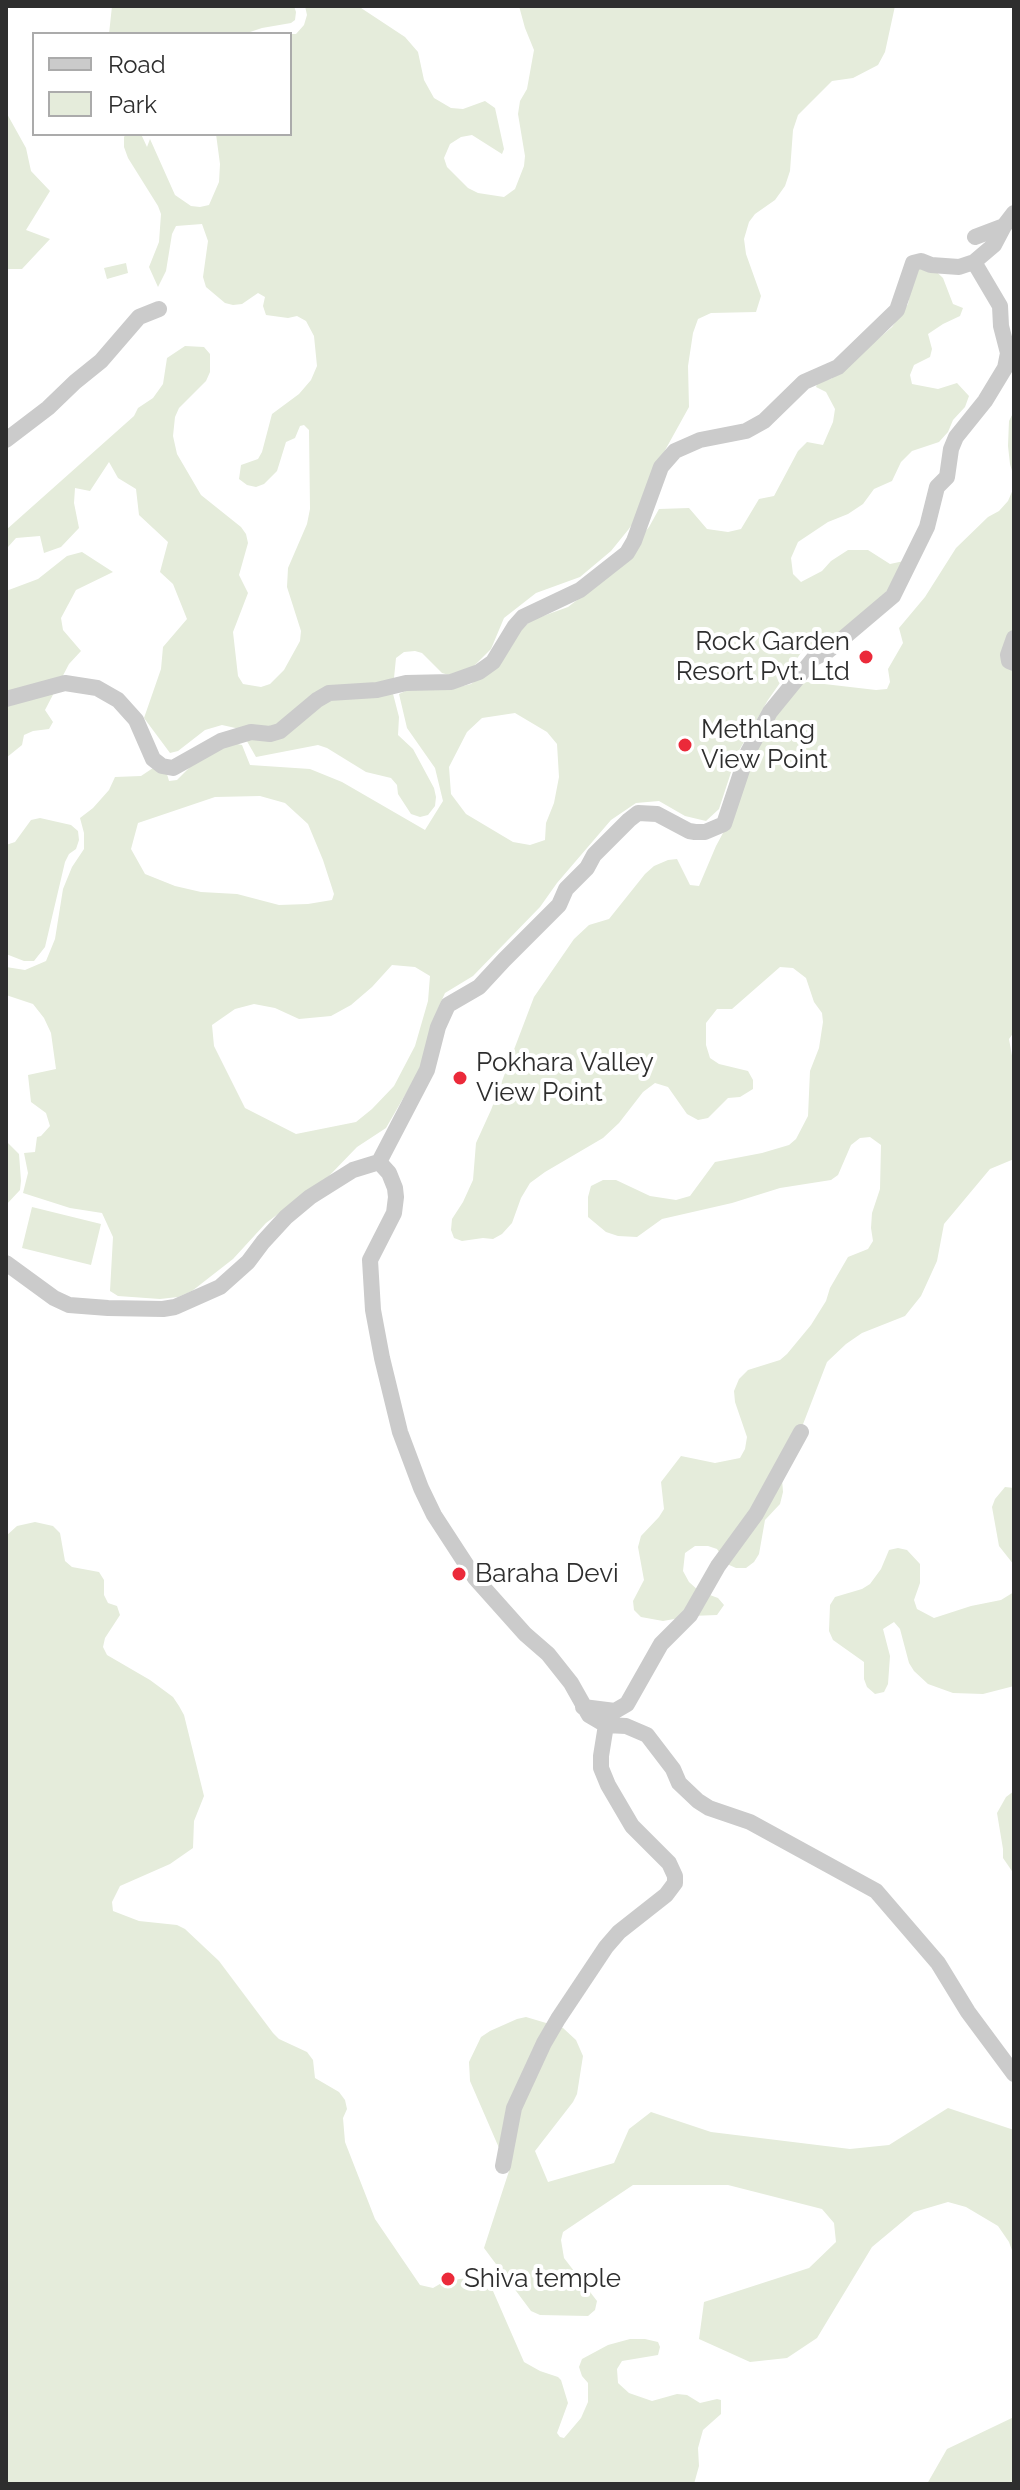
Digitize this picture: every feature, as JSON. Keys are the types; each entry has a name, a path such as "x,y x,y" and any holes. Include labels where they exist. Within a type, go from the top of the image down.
{"street":[{"path":"975,237 1009,220"},
{"path":"6,699 65,683 97,688 118,700 136,720 153,759 162,766 173,768 221,741 251,732 270,734 280,731 329,693 377,690 406,683 451,682 479,672 493,662 523,617 580,590 627,553 661,467 675,451 700,440 746,431 764,421 804,382 838,367 897,310 913,263 921,261 959,267 974,262 994,245 1009,220"},
{"path":"6,1263 54,1298 69,1305 175,1307 220,1287 248,1262 286,1217 310,1197 353,1170 379,1162 427,1070 438,1027 448,1005 479,987 559,905 566,889 587,868 594,855 629,820 638,813 657,814 695,832 705,832 724,824 748,752 770,712 814,658 828,651 893,596 927,527 937,487 947,477 956,437 985,401 1005,368 1008,353 1000,306 974,262"},
{"path":"6,440 101,361 139,317 159,309"},
{"path":"1014,638 1008,655 1009,661 1014,663"},
{"path":"379,1162 389,1173 396,1197 394,1213 370,1260 373,1310 382,1358 404,1444 434,1515 475,1578 525,1634 548,1654 571,1683 589,1715 606,1725 626,1726 647,1735 673,1769 679,1783 698,1801 750,1822 876,1891 920,1939 1014,2074"},
{"path":"583,1707 615,1711 627,1704 661,1644 690,1615 718,1566 756,1514 801,1432"},
{"path":"503,2166 514,2108 558,2019 606,1947 619,1932 666,1895 675,1883 669,1863 632,1826 608,1785 601,1768 606,1725"}],"green space":[{"path":"112,6 294,6 296,12 295,20 291,23 250,32 109,32"},
{"path":"305,6 358,6 405,37 418,52 424,80 434,98 451,108 463,109 485,101 495,108 504,149 502,154 472,135 450,144 444,158 447,167 468,188 478,193 504,197 515,189 524,166 518,114 520,101 527,89 534,50 519,6 895,6 885,52 878,65 853,78 832,81 798,115 785,186 775,200 755,214 744,239 761,296 756,312 711,313 698,319 688,366 689,407 653,472 628,530 611,551 580,577 536,593 504,618 491,649 467,673 456,677 442,673 422,653 415,651 404,652 396,658 391,686 399,717 398,735 413,749 436,797 435,806 428,815 420,817 411,814 391,778 366,772 318,745 256,757 240,729 222,725 205,730 178,751 170,753 144,718 161,669 163,647 187,619 173,584 160,572 168,542 139,515 136,489 118,478 109,462 90,491 75,488 74,503 79,528 61,547 44,553 40,536 16,538 8,547 6,541 6,530 134,416 138,408 153,398 163,384 167,358 185,346 204,347 210,354 210,372 175,417 173,436 177,454 201,495 246,534 248,543 239,575 248,593 233,632 238,676 243,684 261,687 270,684 284,670 300,641 301,631 287,587 288,568 307,524 310,509 309,430 304,425 300,426 295,438 286,442 277,471 264,484 256,487 239,479 241,465 258,459 262,452 272,414 299,394 311,380 317,366 314,336 306,321 297,316 266,315 263,306 265,297 258,293 242,304 233,305 225,303 206,287 203,277 208,241 202,224 176,226 166,271 158,287 149,267 159,242 161,214 128,158 124,137 142,136 147,147 150,139 175,195 191,206 209,205 219,182 216,136 292,136 292,34 304,25 307,15"},
{"path":"6,112 26,148 31,171 50,191 26,230 50,239 22,269 6,269"},
{"path":"925,261 943,278 953,304 963,308 960,316 928,334 932,349 930,357 914,365 910,375 912,384 938,389 957,383 969,396 965,407 939,442 912,451 901,462 892,481 874,489 863,504 848,514 828,522 798,542 791,558 793,574 801,582 822,571 848,550 868,550 890,564 904,561 889,589 847,629 830,637 815,650 803,650 768,700 737,754 719,809 706,821 685,816 659,801 636,803 611,820 540,907 473,976 445,993 420,1069 386,1128 357,1147 329,1176 266,1223 233,1259 192,1291 178,1297 160,1299 118,1296 110,1291 113,1237 102,1213 70,1208 23,1193 28,1173 24,1153 35,1152 37,1137 50,1126 46,1113 31,1102 28,1075 56,1069 51,1033 44,1018 33,1004 6,995 6,967 25,970 46,961 55,939 63,889 84,849 80,818 109,790 115,777 141,776 153,768 167,774 169,781 177,780 195,762 233,743 242,745 250,765 310,769 342,782 425,830 443,801 435,768 407,728 399,694 416,686 450,689 471,684 482,676 516,633 532,620 568,607 607,577 649,527 659,509 689,508 707,529 728,532 741,529 759,499 774,496 798,451 807,442 823,445 835,409 826,392 816,387 818,381 831,379 892,327 908,304 914,272","holes":["515,713 547,732 557,744 559,777 546,823 545,840 530,845 513,842 466,814 451,794 449,767 467,732 482,718","260,796 285,803 308,824 334,894 332,900 279,905 237,894 201,892 175,886 145,874 131,849 138,823 215,797","392,965 415,967 430,976 428,1001 415,1046 394,1086 372,1109 356,1122 296,1134 245,1108 214,1046 212,1025 235,1009 254,1004 275,1008 299,1019 331,1016 351,1005"]},
{"path":"126,263 128,273 107,279 104,268"},
{"path":"1014,411 1014,478 1008,446 1009,421"},
{"path":"1014,487 1014,1032 1009,1039 1014,1067 1014,1159 990,1169 944,1224 937,1261 921,1296 905,1316 862,1333 827,1362 795,1445 781,1466 783,1492 780,1504 765,1520 759,1554 754,1562 746,1568 736,1568 727,1564 717,1549 708,1546 695,1546 685,1553 683,1571 689,1582 699,1591 718,1598 724,1605 717,1615 663,1621 641,1617 634,1610 633,1601 644,1580 638,1547 641,1536 664,1509 661,1482 681,1456 715,1463 740,1458 747,1437 735,1402 734,1391 739,1379 748,1370 780,1360 787,1354 811,1325 848,1257 868,1249 873,1241 872,1213 880,1189 881,1145 870,1137 860,1138 851,1145 838,1175 831,1180 780,1188 662,1219 637,1237 606,1232 588,1217 591,1186 603,1180 616,1180 650,1196 676,1200 690,1196 715,1162 762,1153 789,1145 796,1139 808,1116 810,1071 819,1048 823,1022 806,978 793,968 780,967 732,1009 717,1009 706,1023 706,1045 710,1058 719,1064 748,1071 753,1080 753,1089 740,1097 728,1098 708,1118 698,1120 687,1114 668,1087 655,1083 643,1092 603,1138 530,1183 512,1223 502,1234 493,1239 462,1241 454,1238 452,1219 473,1180 476,1143 534,997 574,939 589,925 609,919 645,874 668,860 677,859 690,885 699,886 730,820 754,751 795,686 807,682 887,689 890,682 888,669 903,643 899,628 925,597 956,548 988,517 999,511"},
{"path":"82,552 113,572 76,590 61,618 63,630 81,651 69,664 45,710 53,722 49,729 24,735 22,745 6,758 6,591 38,579 67,556"},
{"path":"40,818 71,825 78,831 79,840 65,862 45,947 34,961 24,961 6,954 6,845 15,842 31,820"},
{"path":"6,1141 19,1154 21,1181 20,1190 6,1205"},
{"path":"32,1207 101,1224 91,1265 22,1248"},
{"path":"1005,1487 1014,1488 1014,1565 999,1546 992,1507"},
{"path":"35,1522 53,1526 60,1533 65,1561 72,1567 99,1572 104,1580 104,1595 108,1603 117,1606 120,1615 105,1638 103,1647 107,1655 173,1697 184,1715 204,1796 194,1821 193,1848 170,1864 120,1886 112,1902 113,1911 139,1921 177,1925 185,1929 219,1961 273,2033 307,2052 313,2060 315,2078 339,2092 345,2100 345,2142 375,2219 420,2285 433,2288 445,2281 467,2278 493,2291 524,2362 561,2380 568,2403 557,2433 560,2437 564,2438 581,2418 588,2402 588,2383 579,2367 582,2359 608,2345 630,2339 658,2342 660,2347 658,2355 622,2361 617,2369 618,2383 629,2393 652,2401 677,2394 687,2395 700,2403 721,2400 721,2414 703,2430 694,2484 6,2484 6,1536 17,1526"},
{"path":"889,1550 907,1550 920,1564 920,1583 914,1600 917,1609 934,1618 1001,1600 1014,1592 1014,1686 983,1694 953,1693 928,1684 909,1663 900,1629 894,1622 883,1629 890,1656 888,1684 884,1692 875,1694 867,1687 864,1662 833,1640 829,1631 830,1605 835,1597 870,1584"},
{"path":"1014,1791 1014,1874 1003,1858 997,1813 1006,1797"},
{"path":"526,2017 563,2028 576,2040 583,2056 573,2102 535,2151 548,2182 614,2163 629,2129 651,2112 711,2132 850,2149 889,2145 948,2108 1014,2130 1014,2256 998,2226 966,2207 948,2202 914,2212 872,2247 817,2338 787,2358 750,2362 699,2339 704,2302 809,2268 836,2242 834,2223 822,2209 728,2185 633,2185 563,2232 564,2258 597,2301 595,2310 588,2316 540,2315 531,2311 484,2248 509,2171 470,2081 469,2062 481,2037"},
{"path":"1014,2417 1014,2484 927,2484 947,2449"}],"place":[{"name":"Rock Garden Resort Pvt. Ltd","path":"866,657"},
{"name":"Methlang View Point","path":"685,745"},
{"name":"Pokhara Valley View Point","path":"460,1078"},
{"name":"Baraha Devi","path":"459,1574"},
{"name":"Shiva temple","path":"448,2279"}]}
